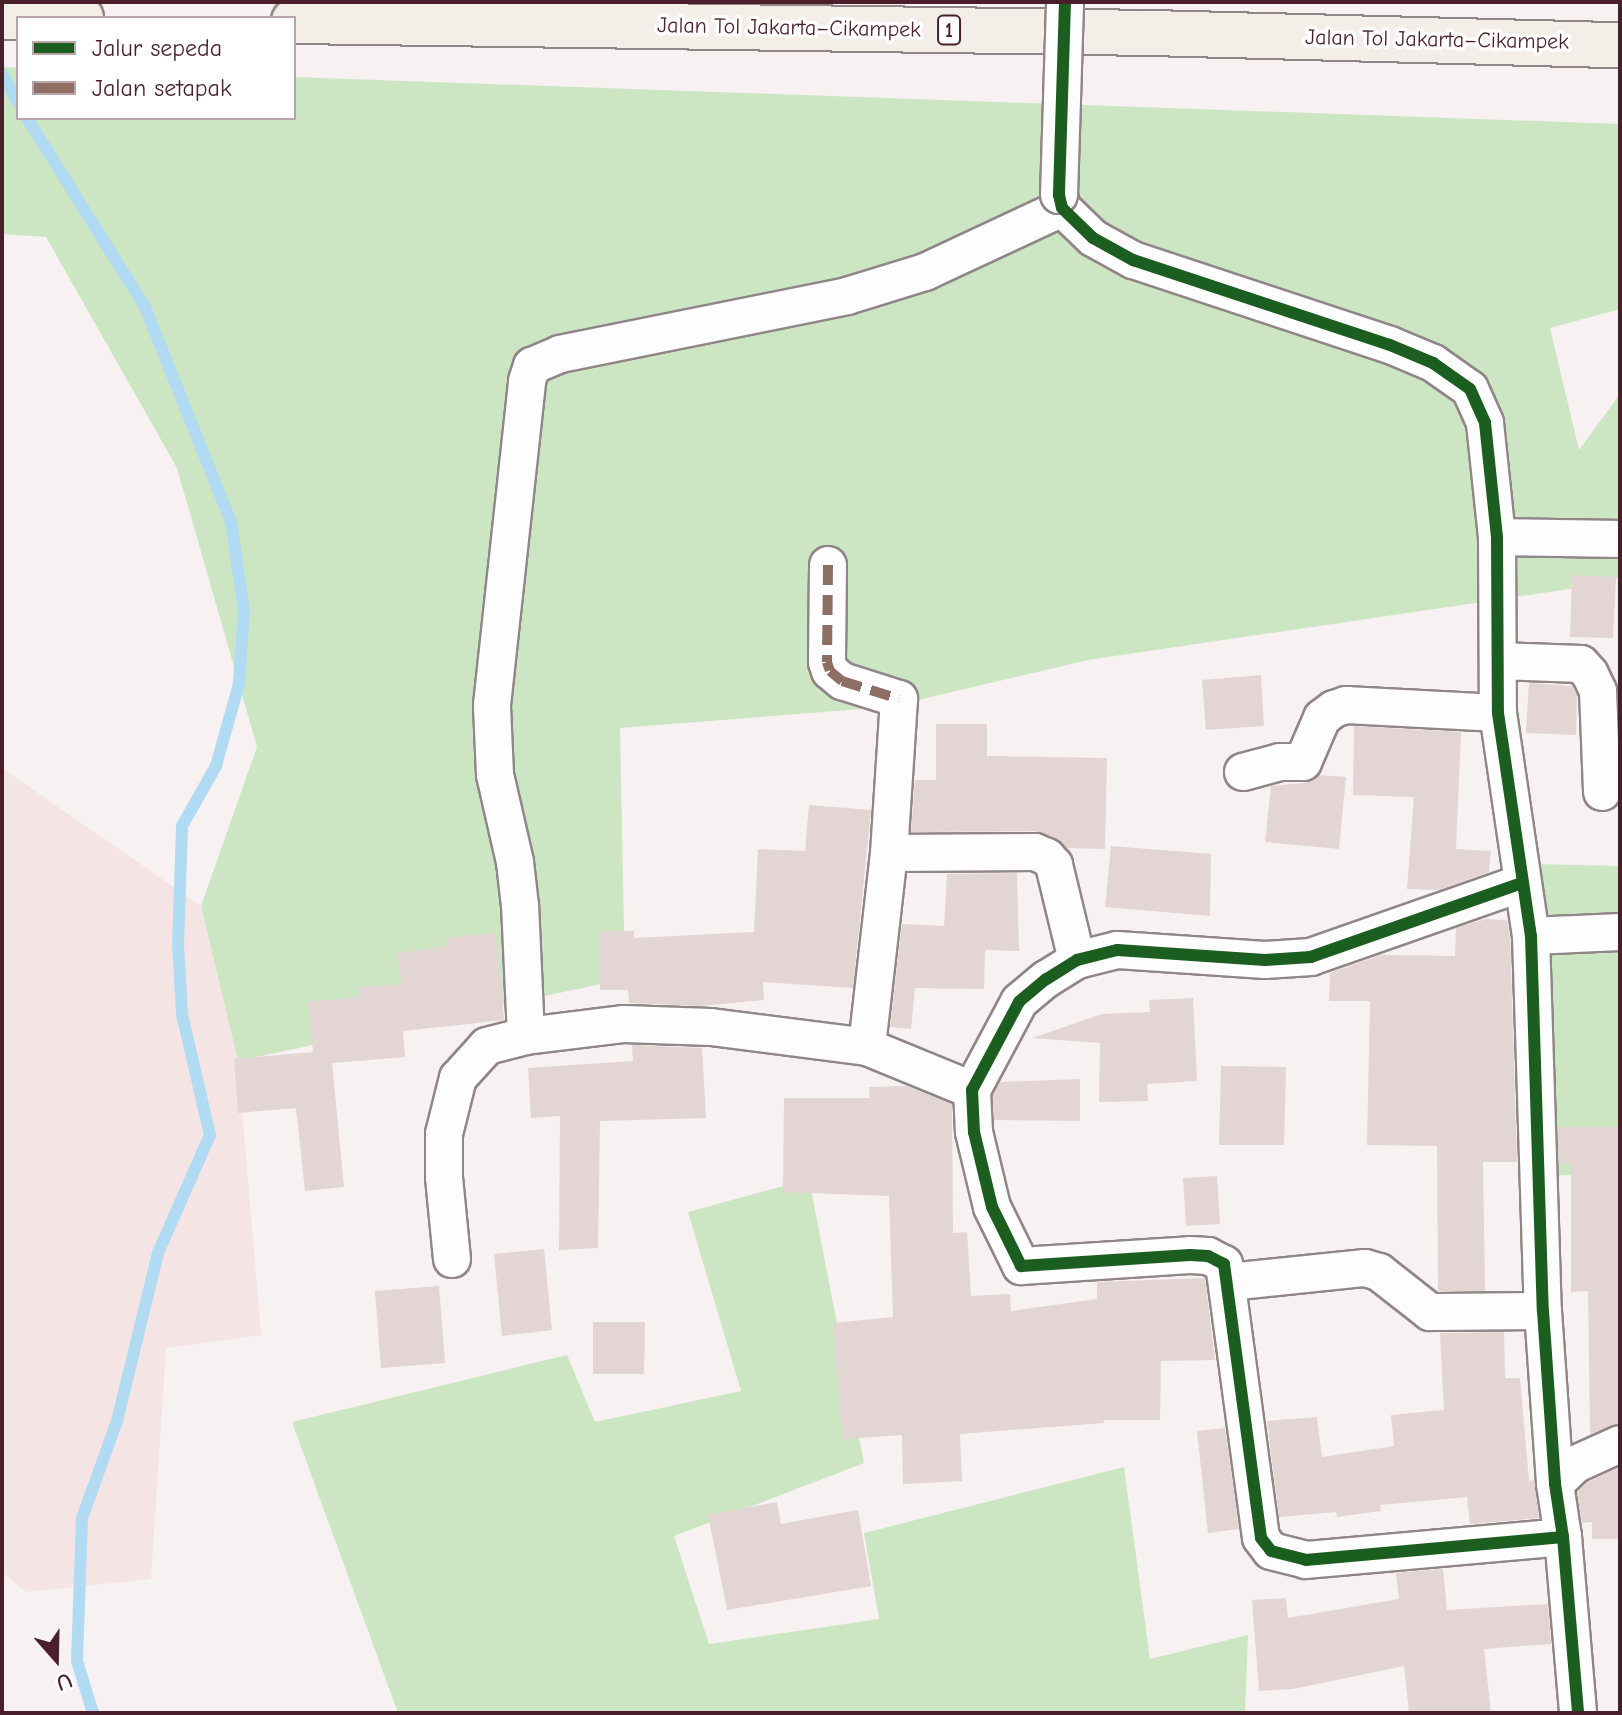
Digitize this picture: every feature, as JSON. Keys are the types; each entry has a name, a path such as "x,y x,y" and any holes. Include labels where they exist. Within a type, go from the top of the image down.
{"highway":[{"name":"Jalan Tol Jakarta–Cikampek","path":"296,21 1151,33 1614,45"}],"street":[{"path":"1065,2 1060,202 1093,238 1133,260 1390,345 1433,363 1470,389 1485,423 1497,537 1498,713 1531,936 1543,1311 1555,1484 1563,1537 1578,1713"},
{"path":"526,1036 520,906 515,862 495,775 492,705 526,392 532,366 560,354 847,296 925,272 1060,202"},
{"path":"1497,537 1620,539"},
{"path":"828,565 826,637 830,671 842,681 899,699 889,853 867,1047"},
{"path":"1498,661 1581,664 1590,674 1598,691 1602,792"},
{"path":"1243,772 1280,762 1303,762 1322,718 1346,705 1498,713"},
{"path":"889,853 1035,852 1047,857 1054,865 1077,960"},
{"path":"1522,883 1311,957 1265,960 1117,950 1077,960 1046,979 1019,1002 972,1090 979,1161 992,1207 1021,1266 1208,1256 1224,1264 1229,1282 1261,1538 1271,1551 1306,1560 1563,1537"},
{"path":"1531,936 1620,932"},
{"path":"452,1259 444,1177 444,1134 458,1078 487,1046 526,1036 624,1024 711,1027 867,1047 972,1090"},
{"path":"1229,1282 1365,1268 1379,1272 1430,1312 1543,1311"},
{"path":"1555,1484 1576,1464 1620,1444"}],"shaded area":[{"path":"2,768 201,906 238,1061 261,1335 166,1348 151,1579 26,1592 2,1573"}],"green space":[{"path":"2,67 16,68 16,120 296,120 296,77 1620,124 1620,309 1550,328 1579,450 1620,394 1620,577 1610,583 1088,660 888,707 620,728 625,979 238,1061 201,906 257,747 177,468 46,237 2,234"},
{"path":"1534,864 1620,866 1620,1173 1542,1176"},
{"path":"809,1179 864,1463 674,1536 709,1644 879,1619 864,1533 1124,1467 1150,1659 1248,1635 1245,1713 398,1713 292,1422 567,1355 595,1422 741,1391 688,1212"}],"building":[{"path":"1572,575 1616,577 1613,638 1570,637"},
{"path":"1261,675 1264,726 1206,730 1202,680"},
{"path":"1529,683 1572,686 1577,696 1576,735 1526,733"},
{"path":"936,724 987,724 987,756 1107,758 1105,849 1067,848 1055,838 1035,831 911,832 915,780 936,780"},
{"path":"1354,726 1461,732 1456,849 1491,851 1489,872 1438,890 1407,889 1414,797 1353,795"},
{"path":"1319,775 1346,777 1339,849 1265,842 1271,786 1304,783"},
{"path":"809,805 871,810 853,988 763,982 764,1000 700,1006 629,1003 628,990 600,990 600,931 634,931 634,938 754,932 758,849 805,851"},
{"path":"1111,846 1211,854 1210,916 1105,907"},
{"path":"1017,873 1019,951 985,950 984,989 915,988 911,1029 890,1027 902,924 944,926 947,874"},
{"path":"1486,919 1507,920 1510,938 1517,1162 1483,1162 1485,1291 1438,1291 1437,1146 1367,1145 1370,1001 1329,1001 1330,973 1381,955 1455,956 1456,928"},
{"path":"496,933 504,1020 403,1031 405,1057 332,1063 344,1187 305,1191 296,1108 238,1113 234,1059 313,1052 308,1002 359,997 358,987 402,984 397,953 447,946 446,938"},
{"path":"1193,998 1197,1081 1147,1084 1148,1101 1099,1102 1100,1043 1032,1038 1102,1014 1150,1012 1149,1000"},
{"path":"632,1045 702,1048 706,1118 600,1121 598,1248 559,1250 560,1116 531,1118 528,1068 633,1061"},
{"path":"1221,1066 1286,1067 1284,1145 1219,1145"},
{"path":"1080,1079 1080,1121 994,1120 993,1095 1000,1082"},
{"path":"906,1086 952,1104 953,1233 967,1232 971,1296 1010,1294 1011,1311 1097,1299 1097,1282 1205,1278 1215,1360 1161,1361 1160,1420 1104,1420 1104,1423 960,1434 962,1481 903,1484 902,1435 843,1439 833,1323 893,1317 889,1196 783,1192 784,1098 870,1098 869,1087"},
{"path":"1558,1127 1620,1127 1620,1423 1590,1434 1588,1291 1571,1292 1571,1163 1559,1163"},
{"path":"1217,1176 1220,1224 1186,1226 1183,1178"},
{"path":"544,1249 552,1330 502,1336 494,1254"},
{"path":"439,1286 445,1363 381,1368 375,1291"},
{"path":"593,1322 645,1322 644,1374 593,1374"},
{"path":"1504,1332 1505,1378 1520,1378 1529,1481 1534,1480 1539,1518 1470,1524 1467,1497 1380,1505 1381,1511 1337,1517 1336,1512 1279,1517 1267,1421 1317,1417 1322,1457 1394,1446 1391,1415 1444,1410 1440,1333"},
{"path":"1225,1428 1239,1529 1208,1533 1197,1431"},
{"path":"1620,1467 1620,1539 1592,1539 1592,1522 1582,1523 1577,1492 1588,1482"},
{"path":"777,1502 781,1524 858,1510 871,1586 727,1610 708,1515"},
{"path":"1443,1569 1447,1610 1548,1604 1551,1644 1484,1649 1491,1713 1409,1713 1404,1666 1293,1689 1259,1691 1252,1600 1286,1598 1288,1618 1399,1599 1396,1573"}],"waterway":[{"path":"2,74 16,99"},
{"path":"28,120 145,307 231,522 244,610 239,684 216,766 182,826 178,944 182,1014 210,1135 158,1253 117,1421 82,1518 77,1661 93,1713"}],"marked path":[{"path":"828,565 827,662 830,671 842,681 899,699"}],"cycle path":[{"path":"1065,2 1059,195 1062,208 1093,238 1133,260 1390,345 1433,363 1470,389 1485,423 1497,537 1498,713 1531,936 1543,1311 1555,1484 1563,1537 1578,1713"},
{"path":"1522,883 1311,957 1265,960 1117,950 1077,960 1046,979 1019,1002 972,1090 974,1132 992,1207 1021,1266 1190,1255 1208,1256 1224,1264 1261,1538 1271,1551 1306,1560 1563,1537"}]}
